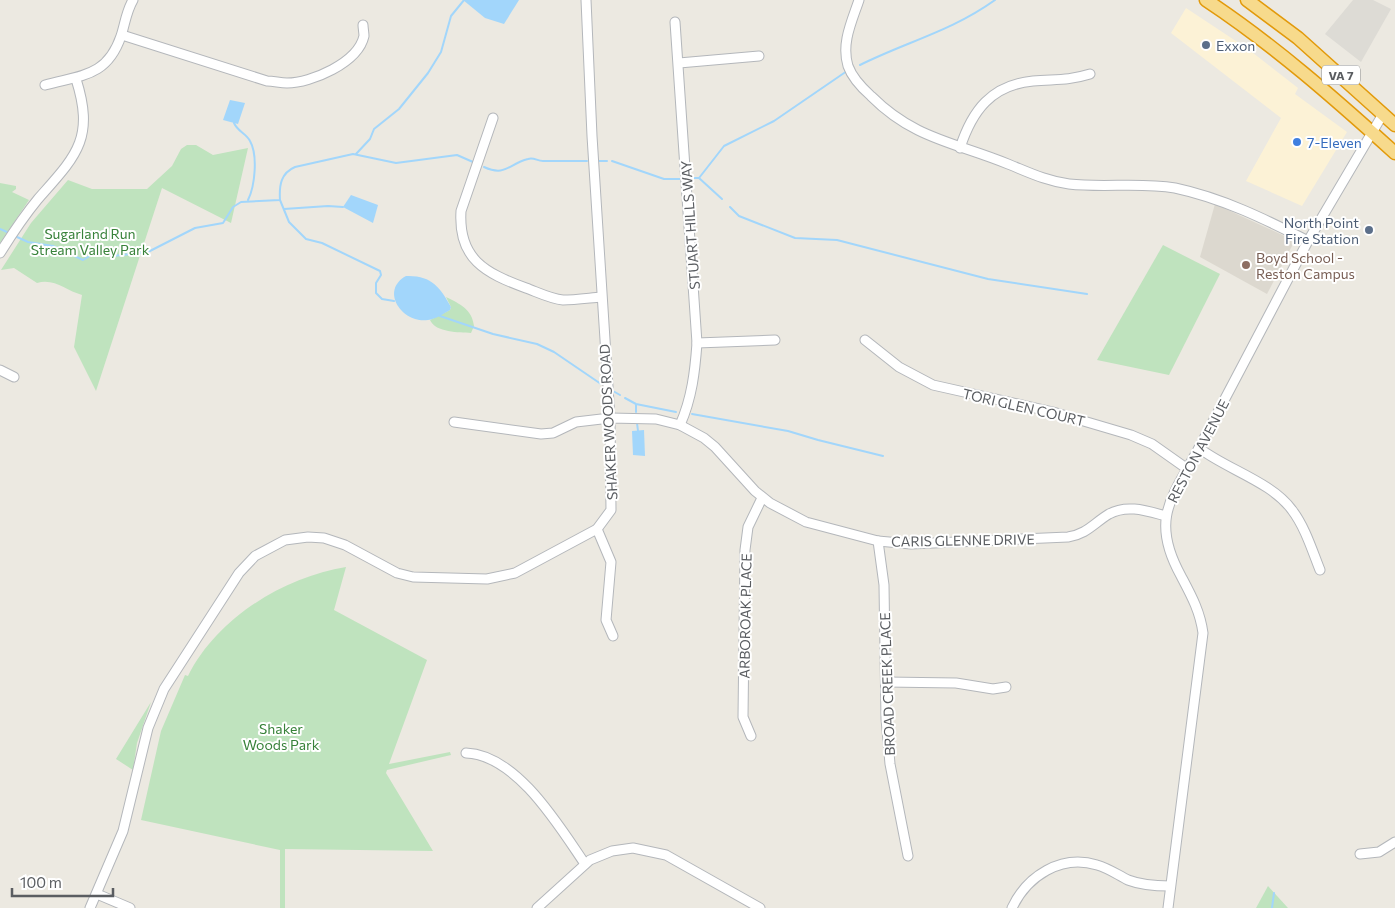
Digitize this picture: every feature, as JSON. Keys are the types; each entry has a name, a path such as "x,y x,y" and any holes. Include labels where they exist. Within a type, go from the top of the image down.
{"highway":[{"name":"VA 7","path":"1206,0 1268,43 1395,153"},
{"name":"VA 7","path":"1247,0 1311,48 1395,125"}],"street":[{"path":"46,85 76,79 106,64 122,35 124,20 133,0"},
{"name":"SHAKER WOODS ROAD","path":"90,908 123,832 131,804 145,736 161,696 181,660 239,573 255,556 285,540 321,538 345,545 405,576 487,579 514,573 597,529 612,510 610,418 601,297 586,0"},
{"path":"859,0 846,40 848,66 860,85 887,112 914,130 1008,164 1038,177 1068,184 1158,187 1200,194 1224,201 1308,241"},
{"name":"STUART HILLS WAY","path":"676,22 697,342 694,378 686,411 680,425"},
{"path":"122,35 267,80 287,83 307,80 325,74 340,64 356,50 364,37 363,25"},
{"path":"679,63 759,56"},
{"path":"960,148 967,126 974,114 998,92 1019,83 1069,80 1090,74"},
{"path":"0,253 18,225 74,156 81,138 84,118 82,100 76,79"},
{"name":"RESTON AVENUE","path":"1168,908 1203,633 1197,608 1166,545 1164,525 1166,516 1186,468 1199,448 1308,241 1382,114"},
{"path":"493,118 461,211 460,224 467,249 484,270 532,291 561,300 601,297"},
{"path":"697,342 775,340"},
{"name":"TORI GLEN COURT","path":"865,340 899,367 933,385 1052,412 1131,435 1152,444 1186,468"},
{"path":"0,370 14,377"},
{"name":"CARIS GLENNE DRIVE","path":"454,422 541,434 553,433 580,421 610,418 639,418 680,425 704,438 715,447 762,498 806,522 878,541 911,544 1068,537 1089,531 1109,514 1124,509 1141,509 1166,516"},
{"path":"1199,448 1217,461 1271,490 1284,500 1297,518 1320,570"},
{"name":"ARBOROAK PLACE","path":"751,736 743,717 746,545 748,527 762,498"},
{"path":"597,529 611,562 606,620 613,636"},
{"name":"BROAD CREEK PLACE","path":"878,541 884,585 886,719 890,764 905,832 908,856"},
{"path":"886,682 956,683 993,689 1006,687"},
{"path":"466,753 488,758 527,788 547,810 586,864"},
{"path":"1360,854 1378,852 1395,842"},
{"path":"537,908 586,864 600,855 623,848 656,851 760,908"},
{"path":"1012,908 1029,882 1042,872 1065,863 1096,864 1141,884 1170,886"},
{"path":"97,894 130,908"}],"shaded area":[{"path":"1353,0 1373,0 1391,9 1361,62 1325,34"},
{"path":"1186,8 1248,49 1298,88 1295,94 1347,132 1302,206 1246,181 1281,118 1171,33"},
{"path":"1215,204 1291,239 1292,246 1267,294 1200,257"}],"green space":[{"name":"Sugarland Run Stream Valley Park","path":"187,145 196,145 213,155 248,148 231,223 162,188 96,391 74,347 82,295 49,282 37,283 14,268 1,270 31,223 68,180 92,189 147,189 172,166 181,149"},
{"name":"Sugarland Run Stream Valley Park","path":"0,183 16,186 16,189 12,192 29,200 0,243"},
{"path":"1163,245 1220,274 1169,375 1097,360"},
{"path":"446,297 460,305 471,315 474,326 471,333 442,330 430,320 450,310 451,307"},
{"name":"Shaker Woods Park","path":"346,567 334,610 427,660 389,764 450,752 451,755 387,770 386,773 433,851 285,849 285,908 280,908 280,850 141,820 161,731 185,675 188,676 216,636 234,619 276,591 299,580"},
{"path":"151,702 137,743 133,770 116,759"},
{"path":"1268,886 1288,908 1256,908"}],"water":[{"path":"463,0 519,0 504,24 485,18"},
{"path":"230,100 245,103 238,124 223,120"},
{"path":"351,195 378,205 373,223 343,207"},
{"path":"406,276 422,278 434,284 447,300 451,307 450,310 428,320 419,320 403,312 395,298 395,290 398,282"},
{"path":"644,430 645,456 633,455 632,431"}],"waterway":[{"path":"356,154 370,139 374,129 399,109 428,73 441,52 451,16 464,0"},
{"path":"860,65 946,28 979,11 995,0"},
{"path":"699,178 724,146 774,121 847,71"},
{"path":"234,123 248,138 254,154 254,179 248,200"},
{"path":"17,237 28,242 53,246 83,260 98,251 113,256 148,252 195,228 223,223 233,207 241,202 280,200 282,180 295,167 353,154 396,163 457,155 473,162"},
{"path":"484,167 497,171 507,169 521,161 530,159 543,161 587,161"},
{"path":"599,161 607,161"},
{"path":"612,161 664,179 681,179"},
{"path":"692,178 699,178"},
{"path":"699,178 722,199"},
{"path":"280,200 289,222 306,239 322,243 380,271 381,275 376,283 376,293 382,299 394,301"},
{"path":"284,209 328,206 343,207"},
{"path":"730,207 739,216 795,238 837,240 988,279 1087,294"},
{"path":"0,229 7,232"},
{"path":"440,316 493,334 537,344 554,352 601,384"},
{"path":"613,391 620,395"},
{"path":"625,398 636,404 676,412"},
{"path":"636,405 636,412"},
{"path":"692,414 788,431 883,456"},
{"path":"637,423 638,431"},
{"path":"1272,908 1274,893"}],"place":[{"name":"Exxon","path":"1206,45"},
{"name":"7-Eleven","path":"1297,142"},
{"name":"North Point Fire Station","path":"1369,230"},
{"name":"Boyd School - Reston Campus","path":"1246,265"}]}
